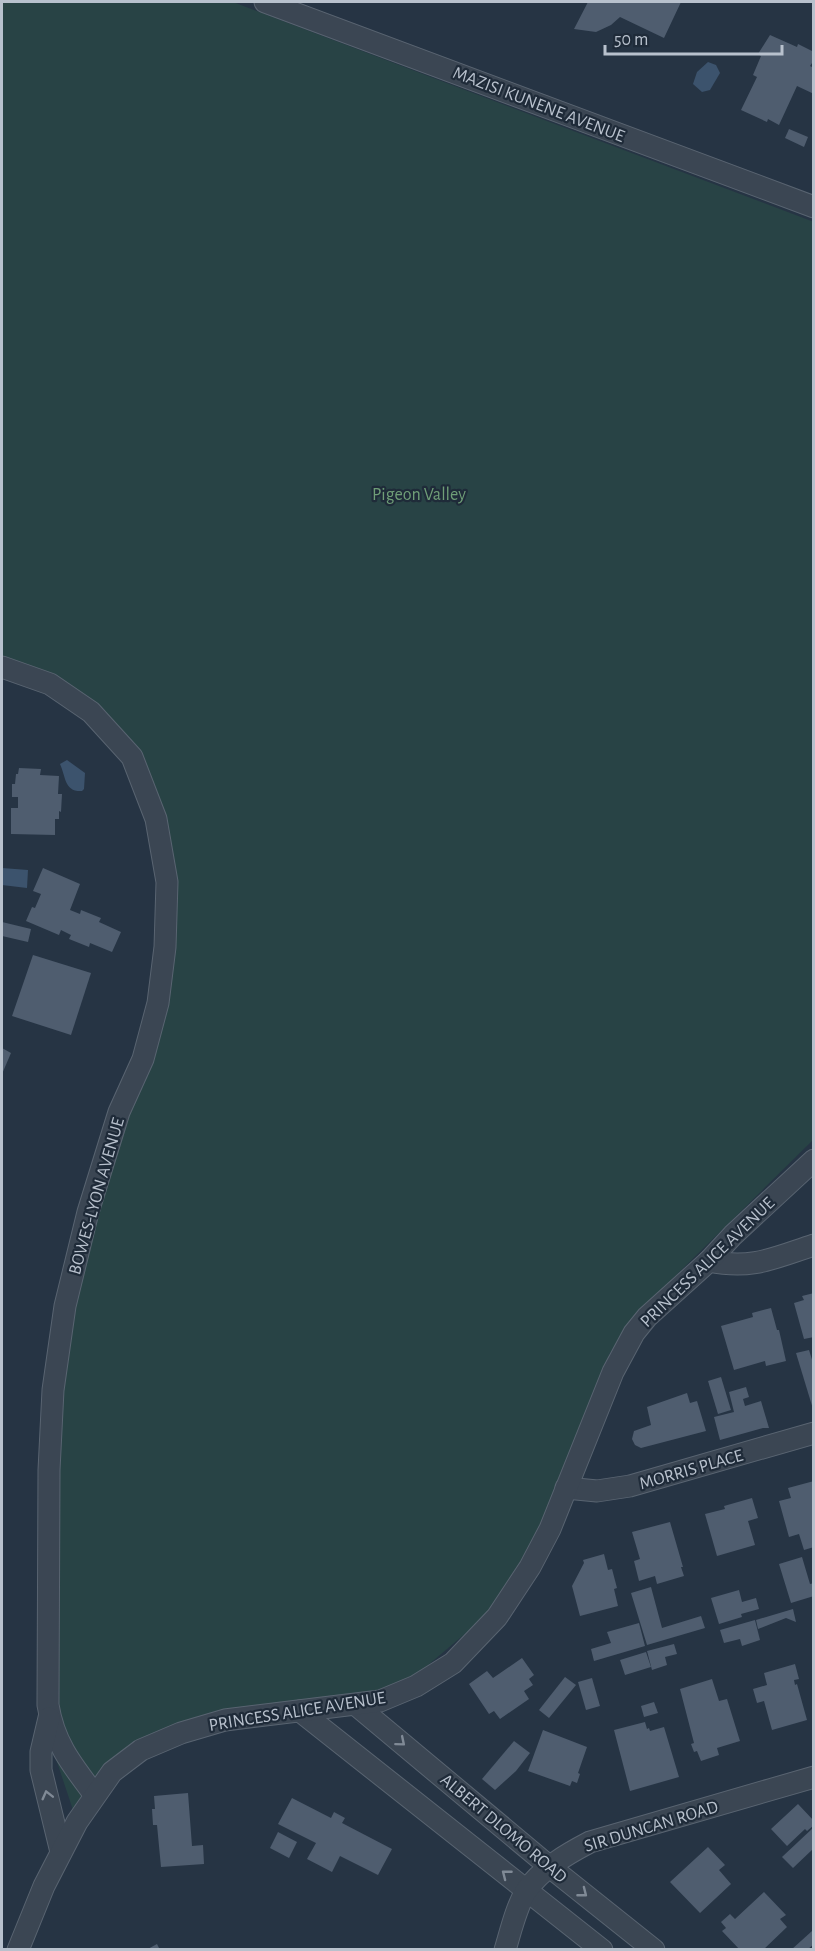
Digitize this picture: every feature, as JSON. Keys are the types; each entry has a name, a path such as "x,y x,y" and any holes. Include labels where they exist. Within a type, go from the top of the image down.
{"street":[{"name":"MAZISI KUNENE AVENUE","path":"265,2 813,207"},
{"name":"BOWES-LYON AVENUE","path":"2,667 50,684 91,712 132,758 156,819 167,882 165,947 158,1003 143,1059 119,1112 88,1212 65,1306 53,1390 49,1470 48,1705 61,1748 94,1794"},
{"name":"PRINCESS ALICE AVENUE","path":"18,1950 44,1886 77,1821 94,1794 112,1772 141,1750 181,1733 225,1720 380,1701 416,1686 453,1663 497,1617 530,1567 550,1529 613,1372 633,1333 646,1317 709,1261 813,1160"},
{"path":"709,1261 744,1265 813,1245"},
{"name":"MORRIS PLACE","path":"566,1488 597,1491 630,1486 813,1433"},
{"name":"ALBERT DLOMO ROAD","path":"356,1705 550,1867 654,1950"},
{"name":"ALBERT DLOMO ROAD","path":"300,1711 602,1950"},
{"path":"50,1716 41,1752 41,1770 61,1852"},
{"name":"SIR DUNCAN ROAD","path":"505,1950 515,1916 527,1891 550,1867 590,1842 813,1777"}],"green space":[{"name":"Pigeon Valley","path":"2,2 233,2 814,222 813,1140 655,1296 610,1353 556,1496 522,1565 492,1611 421,1671 354,1705 151,1743 74,1813 43,1720 69,1269 145,1056 162,870 143,793 121,753 85,713 46,690 2,673"}],"water":[{"path":"708,62 716,65 720,73 710,90 702,92 693,84 697,72"},
{"path":"67,760 85,773 82,791 72,789 66,783 60,764"},
{"path":"2,868 28,870 27,888 2,885"}],"building":[{"path":"588,2 681,2 664,38 620,17 611,25 596,32 574,29"},
{"path":"770,35 814,52 814,60 810,66 814,68 814,94 797,86 779,125 741,110 757,77 753,75 761,56 758,54"},
{"path":"789,129 808,137 804,147 785,138"},
{"path":"19,768 41,769 40,775 59,776 58,794 62,794 61,812 59,811 59,819 55,819 55,835 11,834 11,808 18,808 18,797 12,797 12,784 15,784"},
{"path":"43,868 80,884 70,910 80,914 81,910 101,918 99,922 121,932 112,952 90,943 89,947 69,939 71,935 61,930 59,935 26,921 41,894 33,891"},
{"path":"2,922 31,929 28,942 2,936"},
{"path":"33,955 91,973 71,1035 12,1016"},
{"path":"2,1048 11,1053 2,1074"},
{"path":"814,1293 814,1337 804,1339 794,1303 804,1300 802,1296"},
{"path":"771,1308 786,1361 766,1366 765,1361 734,1370 721,1326 753,1317 752,1313"},
{"path":"809,1350 814,1366 813,1409 796,1353"},
{"path":"721,1377 731,1410 718,1414 708,1381"},
{"path":"746,1387 749,1397 743,1399 745,1406 761,1401 769,1428 720,1440 714,1417 734,1412 729,1392"},
{"path":"687,1393 690,1403 697,1401 706,1431 641,1448 635,1445 632,1439 634,1431 651,1425 647,1407"},
{"path":"814,1481 814,1547 804,1550 799,1534 789,1537 779,1501 791,1498 788,1488"},
{"path":"752,1498 758,1518 748,1521 755,1545 717,1556 705,1514"},
{"path":"670,1522 684,1576 657,1584 655,1576 639,1581 634,1561 640,1559 632,1532"},
{"path":"604,1554 608,1570 612,1569 617,1588 614,1589 618,1606 580,1616 572,1586 584,1563 583,1560"},
{"path":"802,1557 810,1584 814,1583 814,1596 791,1603 779,1564"},
{"path":"651,1587 662,1628 701,1616 705,1628 647,1645 631,1593"},
{"path":"739,1590 742,1602 756,1598 759,1609 719,1624 711,1598"},
{"path":"793,1609 796,1622 786,1618 758,1629 756,1620"},
{"path":"755,1620 760,1640 742,1646 740,1639 724,1643 720,1630"},
{"path":"639,1623 645,1646 594,1661 591,1649 611,1643 607,1632"},
{"path":"674,1644 677,1654 665,1657 667,1665 652,1670 647,1651"},
{"path":"646,1652 651,1667 625,1675 620,1660"},
{"path":"522,1658 534,1675 529,1679 533,1685 524,1691 529,1699 500,1719 494,1711 489,1714 469,1684 487,1671 493,1678"},
{"path":"795,1664 799,1679 794,1680 795,1685 797,1684 807,1720 772,1730 764,1701 757,1703 753,1689 767,1685 764,1673"},
{"path":"565,1677 576,1685 549,1718 539,1710"},
{"path":"592,1678 600,1706 586,1710 578,1682"},
{"path":"712,1679 719,1701 727,1699 740,1741 717,1748 719,1755 701,1761 691,1744 694,1743 680,1689"},
{"path":"654,1702 658,1713 644,1717 641,1706"},
{"path":"645,1722 650,1731 664,1727 679,1777 630,1791 614,1730"},
{"path":"543,1730 587,1747 577,1783 572,1781 570,1786 528,1771"},
{"path":"514,1741 530,1753 516,1771 495,1790 482,1779"},
{"path":"188,1793 192,1846 203,1845 204,1864 161,1867 157,1825 153,1825 154,1796"},
{"path":"292,1798 331,1818 334,1812 345,1818 342,1823 392,1849 378,1875 340,1856 332,1872 307,1859 316,1843 278,1824"},
{"path":"798,1804 814,1821 814,1825 807,1831 805,1829 787,1846 771,1829"},
{"path":"814,1827 814,1848 793,1868 782,1857"},
{"path":"278,1832 297,1842 289,1858 270,1848"},
{"path":"708,1847 725,1865 719,1870 731,1884 700,1913 670,1882"},
{"path":"764,1892 786,1915 780,1919 787,1927 763,1950 740,1950 722,1931 726,1928 721,1922 730,1914 735,1919"},
{"path":"812,1931 814,1944 807,1950 791,1950"},
{"path":"157,1944 160,1950 146,1950"}]}
